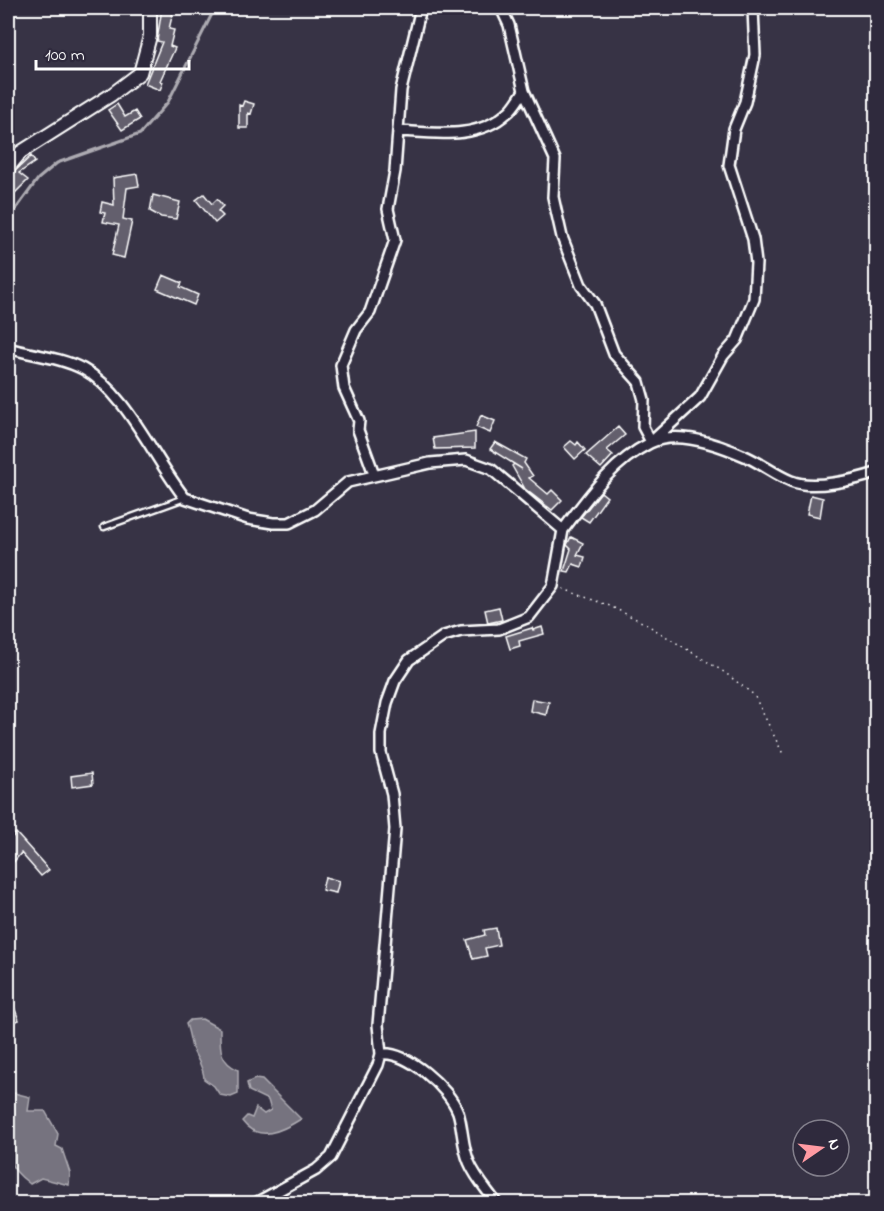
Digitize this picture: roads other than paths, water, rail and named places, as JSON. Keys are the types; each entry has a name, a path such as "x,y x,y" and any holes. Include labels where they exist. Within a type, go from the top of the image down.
{"street":[{"path":"8,168 21,152 111,95 140,73 150,36 150,8"},
{"path":"374,474 358,430 359,421 344,388 341,365 356,330 370,312 395,240 388,209 392,198 403,74 415,40 421,8"},
{"path":"501,8 510,25 524,91 555,159 553,197 562,237 581,285 595,304 614,354 639,382 644,400 643,427 651,442"},
{"path":"254,1203 316,1170 331,1157 364,1097 381,1054 378,1025 395,829 393,803 381,753 381,734 387,703 395,681 410,660 444,636 461,631 514,625 529,617 553,586 563,530 598,484 618,465 651,442 700,397 723,356 737,340 754,299 756,263 753,239 729,165 734,129 745,102 755,55 753,8"},
{"path":"399,130 450,134 484,128 507,113 524,91"},
{"path":"8,348 65,361 98,378 122,405 184,498 248,519 273,524 289,523 315,510 348,482 374,474 401,471 449,460 478,463 491,469 563,530"},
{"path":"651,442 690,438 747,457 792,482 804,484 851,480 876,473"},
{"path":"381,1054 400,1056 414,1064 451,1100 459,1115 468,1161 497,1203"}],"lane":[{"path":"104,527 184,498"}],"waterway":[{"path":"8,220 38,179 57,163 140,134 168,102 215,8"}]}
